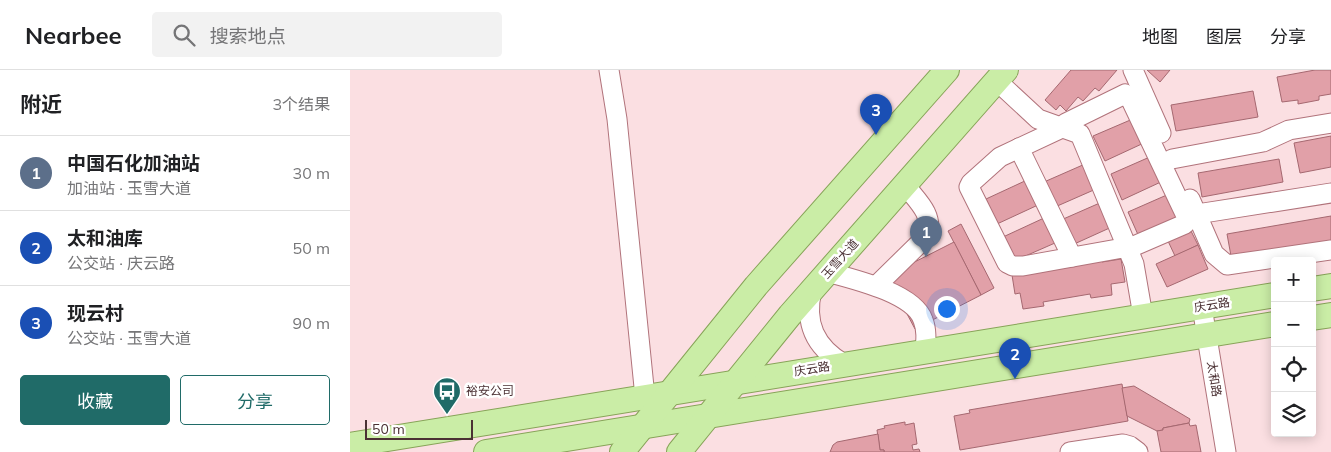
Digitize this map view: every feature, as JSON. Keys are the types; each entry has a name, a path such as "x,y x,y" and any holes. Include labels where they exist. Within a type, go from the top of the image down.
{"main road":[{"path":"622,452 756,286 946,70"},
{"name":"玉雪大道","path":"679,452 827,272 1001,75"},
{"path":"1316,288 1331,286"},
{"name":"庆云路","path":"350,445 1271,296"},
{"path":"1316,317 1331,315"},
{"path":"486,452 550,447 642,426 1271,325"}],"street":[{"path":"609,70 617,119 645,396"},
{"path":"1133,70 1214,254 1227,265 1331,250"},
{"path":"1001,75 1038,118 1080,134 1134,264 1143,316"},
{"path":"1125,94 1130,98 1187,218 1185,224 1134,246 1018,266 1007,263 969,187 1000,157 1062,128 1066,122 1125,94"},
{"path":"1172,159 1263,142 1289,130 1331,123"},
{"path":"1020,148 1072,257"},
{"path":"876,286 928,235 930,227 929,216 905,185"},
{"path":"1197,214 1331,193"},
{"path":"827,272 876,286 914,306 923,318 927,334 925,351"},
{"path":"812,290 809,310 812,329 821,346 828,354 844,364"},
{"name":"太和路","path":"1202,306 1226,452"},
{"path":"1070,452 1123,444 1130,446 1138,452"}],"building":[{"path":"1071,70 1117,70 1099,91 1095,88 1083,101 1078,97 1066,111 1060,105 1056,110 1045,100"},
{"path":"1147,70 1170,70 1160,82"},
{"path":"1315,70 1331,70 1331,94 1319,96 1319,100 1298,104 1298,100 1282,102 1277,77"},
{"path":"1253,91 1258,117 1176,131 1171,105"},
{"path":"1135,118 1146,142 1105,161 1093,136"},
{"path":"1331,136 1331,167 1300,173 1294,143"},
{"path":"1152,156 1163,181 1122,200 1111,174"},
{"path":"1279,159 1283,182 1202,197 1198,173"},
{"path":"1085,164 1096,189 1055,207 1044,182"},
{"path":"1027,180 1038,205 997,224 986,199"},
{"path":"1169,194 1180,218 1139,237 1128,212"},
{"path":"1102,202 1114,226 1072,245 1061,220"},
{"path":"1331,216 1331,244 1231,256 1227,234"},
{"path":"1044,218 1055,243 1014,261 1003,237"},
{"path":"961,224 994,288 981,295 948,231"},
{"path":"1191,231 1198,245 1175,256 1168,241"},
{"path":"954,242 981,295 915,329 887,276"},
{"path":"1198,245 1208,269 1167,287 1156,264"},
{"path":"1101,258 1102,262 1121,259 1125,282 1111,284 1112,295 1091,298 1090,294 1043,302 1044,306 1023,309 1020,293 1015,294 1012,275"},
{"path":"1122,384 1128,421 960,450 954,416 970,413 969,410"},
{"path":"1134,386 1190,419 1189,423 1157,431 1127,416 1122,388"},
{"path":"905,422 905,425 914,423 917,444 912,445 913,450 919,449 920,452 884,452 884,450 880,450 877,430 885,428 884,426"},
{"path":"1189,423 1190,426 1196,425 1201,452 1161,452 1157,431"},
{"path":"878,434 880,450 884,450 884,452 830,452 833,445 837,442"}],"place":[{"name":"现云村","path":"876,135"},
{"name":"中国石化加油站","path":"926,257"},
{"name":"太和油库","path":"1015,379"},
{"name":"裕安公司","path":"447,415"}]}
